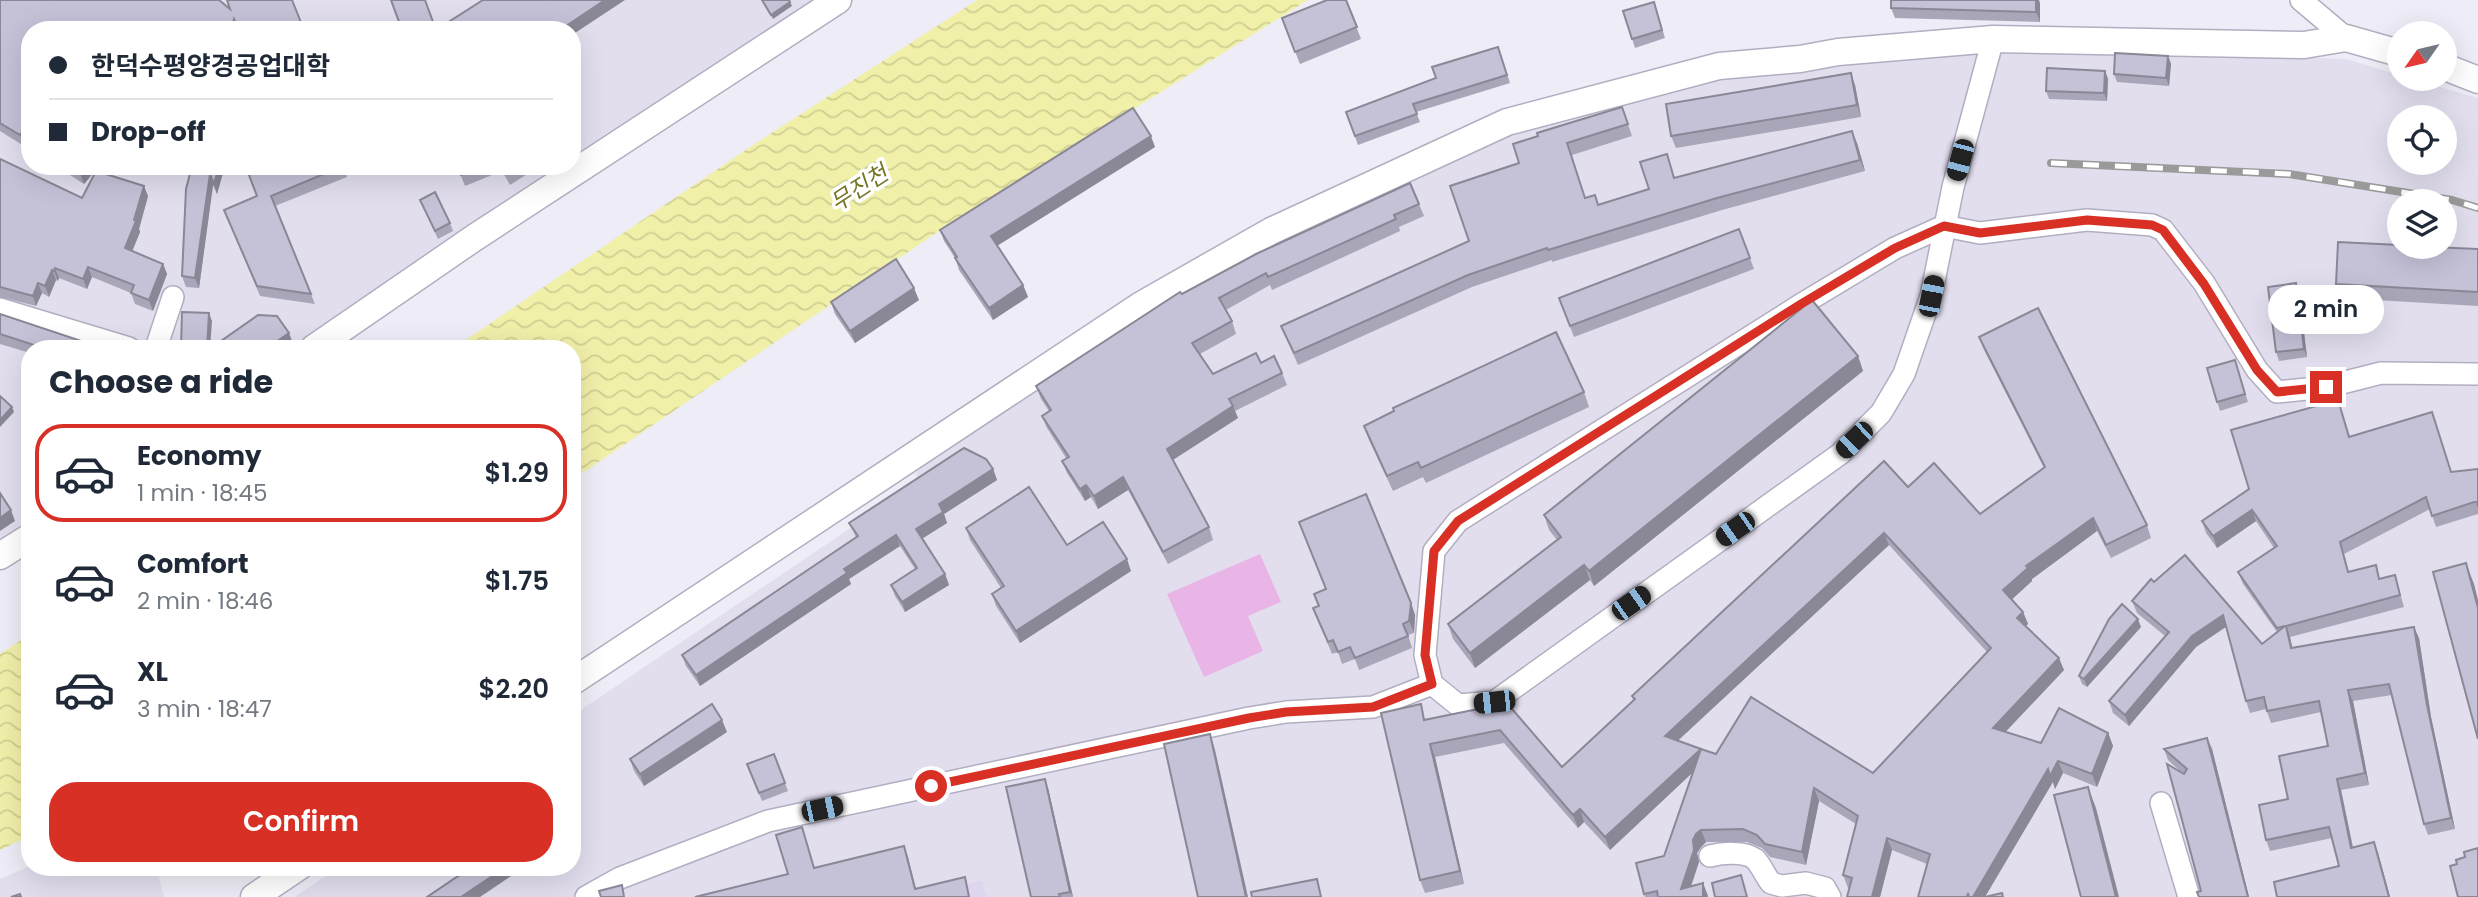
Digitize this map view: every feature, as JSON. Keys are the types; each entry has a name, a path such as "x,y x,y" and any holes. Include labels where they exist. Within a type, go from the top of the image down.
{"street":[{"path":"581,168 838,0"},
{"path":"2301,0 2346,38"},
{"path":"581,676 1140,305 1271,231 1507,122 1719,66 1838,52 1993,39 2304,45 2346,38 2387,49"},
{"path":"1993,39 1944,226 1931,296 1904,374 1881,414 1840,454 1494,702 1458,705 1432,684 1425,655 1434,551 1458,521 1801,304 1895,248 1944,226 1980,233 2087,220 2152,225 2163,230 2204,284 2257,370 2277,392 2326,387 2381,373 2478,374"},
{"path":"2457,71 2478,80"},
{"path":"326,340 570,175"},
{"path":"159,340 173,297"},
{"path":"0,309 103,340"},
{"path":"0,556 21,543"},
{"path":"586,897 620,878 768,821 1249,718 1286,712 1373,707 1432,684"},
{"path":"2161,803 2189,897"},
{"path":"1710,856 1723,853 1755,859 1771,883 1782,886 1806,883 1825,888 1830,897"},
{"path":"254,897 285,876"}],"shaded area":[{"path":"0,0 817,0 581,156 581,21 21,21 21,175 552,175 426,257 307,340 21,340 21,533 0,546"},
{"path":"2015,48 2346,59 2387,71 2387,91 2454,91 2478,98 2478,897 987,897 982,880 915,897 294,897 326,876 581,876 581,710 917,483 916,468 1169,298 1276,240 1475,146 1723,75"},
{"path":"1260,554 1281,602 1248,616 1263,651 1204,677 1167,594"},
{"path":"21,870 21,876 159,876 164,897 0,897 0,879"},
{"path":"982,880 987,897 915,897"}],"water":[{"name":"무진천","path":"977,0 1308,0 942,229 581,474 581,340 466,340 750,147"},
{"path":"21,640 21,840 0,850 0,654"}],"building":[{"path":"0,0 219,0 230,9 227,0 292,0 300,21 21,21 21,134 0,123"},
{"path":"391,0 425,0 433,21 399,21"},
{"path":"483,0 605,0 574,21 450,21"},
{"path":"762,0 789,0 790,2 771,15"},
{"path":"1327,0 1346,0 1357,27 1295,52 1282,18"},
{"path":"1891,0 2036,0 2036,12 1891,8"},
{"path":"1654,2 1662,30 1632,39 1623,11"},
{"path":"1498,47 1507,75 1413,104 1417,114 1355,136 1346,112 1436,78 1432,67"},
{"path":"2115,53 2168,56 2166,78 2114,74"},
{"path":"2047,68 2105,71 2104,93 2046,91"},
{"path":"1851,73 1857,105 1671,136 1666,104"},
{"path":"1622,107 1628,124 1567,143 1585,198 1595,195 1598,205 1649,189 1640,162 1667,154 1674,178 1852,131 1860,160 1717,198 1548,250 1547,248 1468,275 1294,353 1281,326 1469,241 1450,186 1519,163 1513,144 1538,136 1537,133"},
{"path":"1133,108 1151,136 991,236 1023,285 989,308 955,258 957,257 940,230"},
{"path":"0,159 21,169 21,175 34,175 82,198 94,175 109,175 144,186 134,220 136,221 125,248 163,264 149,300 131,293 134,285 88,267 83,279 55,268 45,286 38,283 33,296 0,287"},
{"path":"190,175 210,175 195,278 182,276 186,189"},
{"path":"249,175 321,175 271,196 311,294 257,286 224,210 257,196"},
{"path":"1410,183 1419,204 1394,215 1396,219 1268,277 1266,273 1219,298 1232,321 1192,343 1213,374 1256,353 1261,363 1274,356 1282,373 1229,399 1233,406 1167,449 1209,527 1163,552 1123,477 1094,496 1086,485 1080,489 1062,461 1069,457 1042,416 1051,410 1036,386 1180,292 1182,294 1256,254"},
{"path":"435,192 450,223 435,231 420,200"},
{"path":"1739,229 1750,258 1570,326 1559,298"},
{"path":"2338,242 2387,244 2387,259 2457,259 2457,248 2478,249 2478,292 2336,284"},
{"path":"896,259 914,288 850,331 831,302"},
{"path":"2296,283 2304,349 2276,352 2268,287"},
{"path":"1812,300 1858,356 1589,571 1584,565 1470,653 1448,624 1561,537 1544,515"},
{"path":"2038,308 2147,525 2106,545 2093,518 2026,566 2028,568 2003,590 2023,612 2017,618 2059,658 1993,728 2041,743 2059,708 2108,733 2092,774 2058,761 2050,776 2048,769 1973,897 1969,897 1968,893 1967,897 1918,897 1930,854 1887,838 1872,897 1847,897 1852,878 1843,875 1858,816 1814,788 1802,852 1765,844 1757,835 1743,829 1701,830 1693,840 1694,850 1681,889 1703,883 1703,897 1658,897 1657,891 1644,894 1636,863 1664,856 1701,749 1605,837 1580,809 1573,815 1500,730 1430,744 1460,871 1420,880 1381,713 1421,704 1424,720 1507,703 1562,767 1635,699 1632,696 1884,461 1908,487 1934,463 1980,514 2045,467 1979,337","holes":["1884,533 1991,648 1873,773 1751,697 1716,754 1665,736"]},
{"path":"182,312 209,313 207,340 181,340"},
{"path":"0,314 78,340 21,341 0,334"},
{"path":"258,315 277,316 289,333 279,340 222,340"},
{"path":"1556,332 1584,392 1421,468 1418,462 1387,476 1364,426 1394,411 1393,408"},
{"path":"2235,360 2245,394 2217,402 2207,368"},
{"path":"0,396 12,407 0,420"},
{"path":"2338,400 2349,437 2432,412 2451,472 2478,469 2478,507 2477,501 2432,516 2426,497 2340,542 2348,572 2376,565 2379,579 2395,575 2400,595 2286,626 2291,648 2414,627 2451,818 2424,824 2389,684 2348,690 2365,773 2337,779 2351,848 2374,842 2389,897 2277,897 2274,882 2339,866 2329,827 2266,840 2259,805 2288,799 2279,756 2328,746 2319,701 2267,711 2264,697 2246,701 2223,615 2192,636 2125,715 2109,701 2169,632 2132,601 2151,579 2154,582 2185,555 2262,644 2285,626 2277,628 2238,572 2277,546 2252,510 2213,536 2202,521 2249,489 2231,430"},
{"path":"964,448 986,459 993,469 939,504 943,512 916,529 945,574 902,602 891,585 917,568 896,535 844,569 847,573 696,675 682,655 858,536 849,523"},
{"path":"1029,487 1067,545 1103,522 1127,559 1016,631 992,594 1004,586 966,528"},
{"path":"0,493 11,510 0,518"},
{"path":"1366,494 1411,603 1409,621 1403,624 1408,636 1355,658 1350,647 1338,652 1333,640 1328,642 1313,608 1319,606 1314,594 1326,589 1299,522"},
{"path":"2466,563 2478,608 2478,739 2433,572"},
{"path":"2122,604 2138,619 2084,679 2079,676 2109,619"},
{"path":"712,704 722,720 640,774 630,759"},
{"path":"1210,734 1246,897 1198,897 1164,744"},
{"path":"2207,738 2248,897 2199,897 2197,892 2201,891 2167,764 2184,774 2187,769 2164,749"},
{"path":"774,754 785,783 759,793 747,764"},
{"path":"1045,779 1070,892 1059,894 1060,897 1031,897 1006,787"},
{"path":"2088,787 2116,897 2081,897 2054,795"},
{"path":"802,827 814,868 904,846 915,889 965,877 969,897 695,897 788,874 776,835"},
{"path":"2478,848 2478,897 2458,897 2450,866 2465,857 2464,852"},
{"path":"1741,875 1747,897 1715,897 1712,883"},
{"path":"458,876 492,876 461,897 427,897"},
{"path":"1317,879 1321,897 1252,897 1251,892"},
{"path":"622,885 624,897 601,897 599,891"},
{"path":"2002,893 2003,897 1985,897"}],"railway":[{"path":"2051,163 2289,174 2452,200 2478,208"}],"route":[{"path":"931,786 1249,718 1286,712 1373,707 1432,684 1425,655 1434,551 1458,521 1801,304 1895,248 1944,226 1980,233 2087,220 2152,225 2163,230 2204,284 2257,370 2277,392 2326,387"}]}
